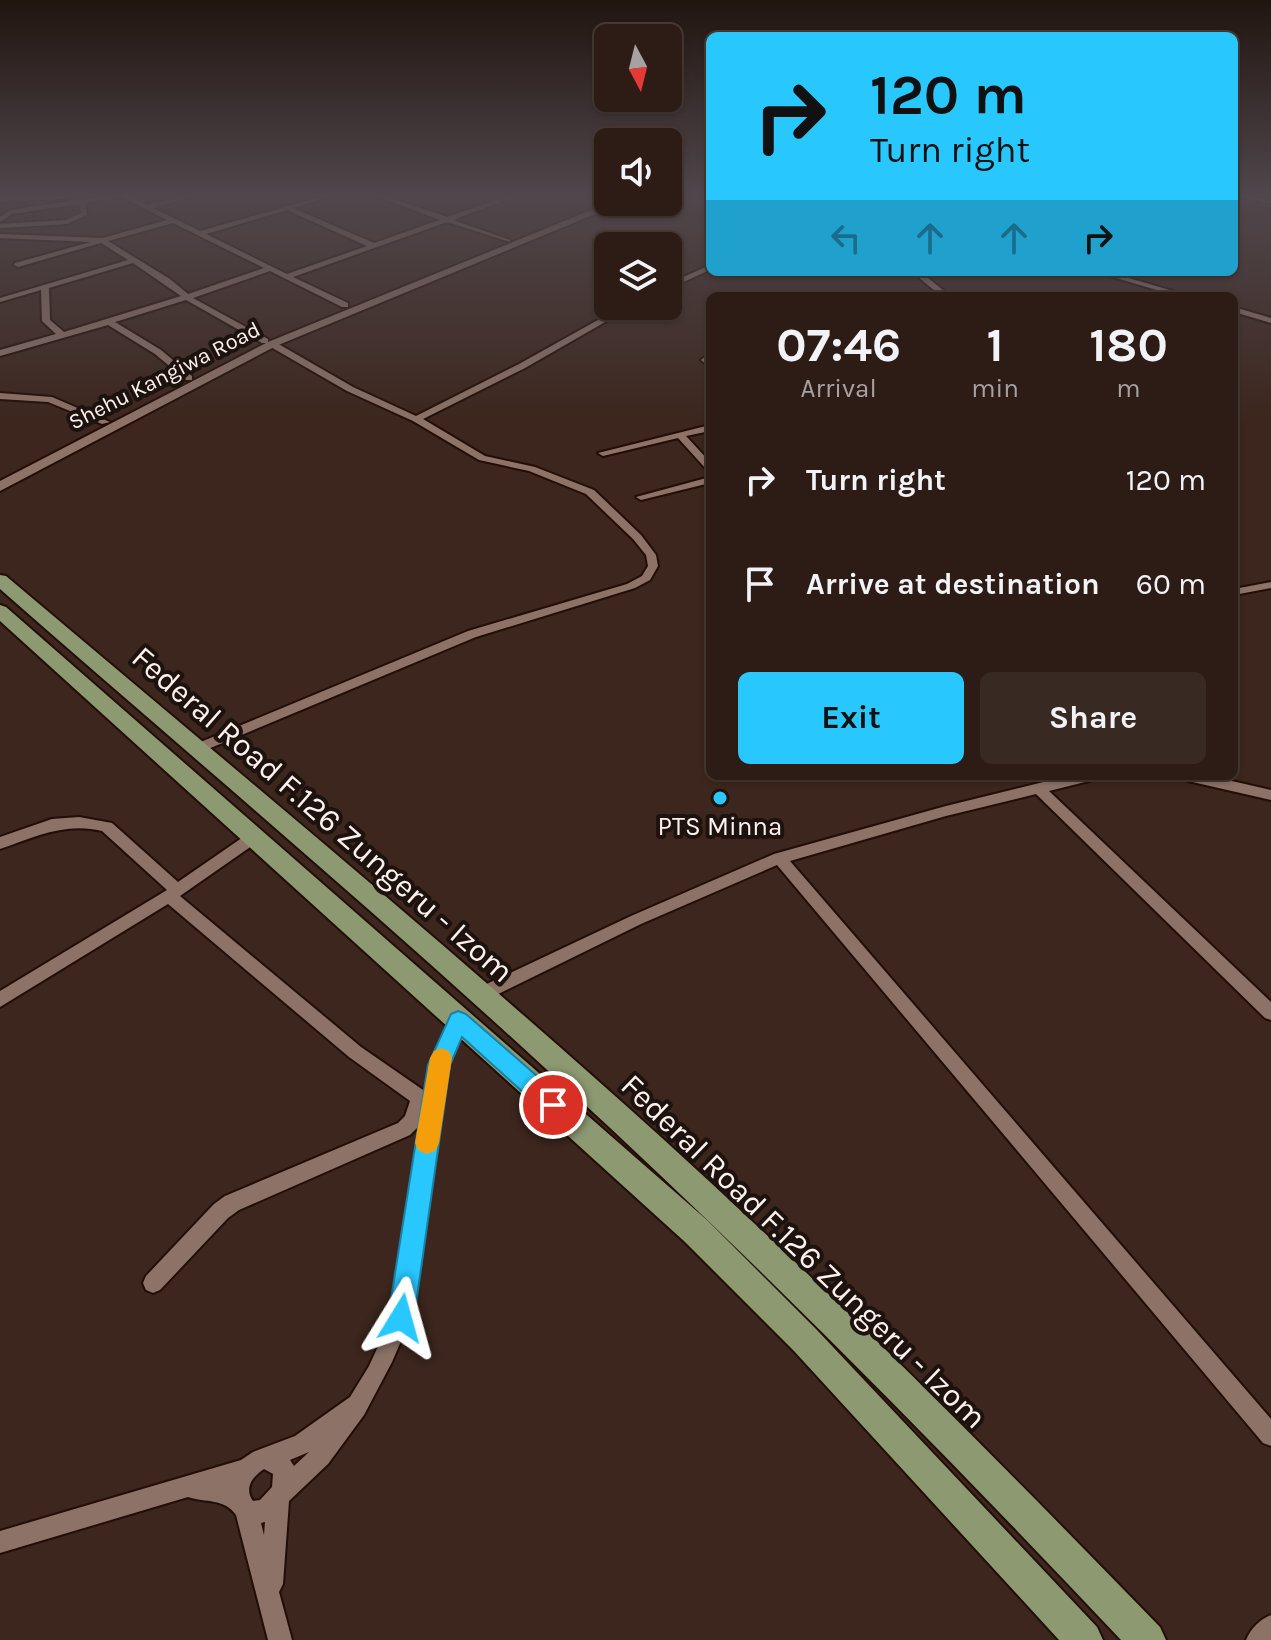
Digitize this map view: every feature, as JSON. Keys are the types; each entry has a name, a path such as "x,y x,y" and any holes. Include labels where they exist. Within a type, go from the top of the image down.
{"main road":[{"name":"Shehu Kangiwa Road","path":"0,487 269,343 345,305 433,271"},
{"name":"Shehu Kangiwa Road","path":"0,477 189,378 449,271"},
{"name":"Federal Road F.126 Zungeru - Izom","path":"0,580 81,666 254,837 707,1242 805,1340 1084,1640"},
{"name":"Federal Road F.126 Zungeru - Izom","path":"0,611 196,749 482,994 721,1212 819,1307 1147,1640"}],"street":[{"path":"0,300 102,271"},
{"path":"149,271 188,298 350,389 416,419 482,458 532,469 590,492 637,537 651,555 653,566 646,578 631,586 472,634 268,716 196,749"},
{"path":"0,353 188,298 265,271"},
{"path":"272,271 345,305"},
{"path":"285,277 304,271"},
{"path":"682,280 703,271"},
{"path":"921,276 941,292"},
{"path":"1114,276 1172,292"},
{"path":"45,288 46,321 62,335"},
{"path":"1238,310 1271,321"},
{"path":"1254,315 1271,310"},
{"path":"416,419 522,366 604,320"},
{"path":"109,322 158,352 189,378"},
{"path":"0,396 49,399 105,422"},
{"path":"603,453 706,429"},
{"path":"680,435 706,464"},
{"path":"641,497 706,481"},
{"path":"1238,591 1271,585"},
{"path":"482,994 636,920 779,858 1071,780"},
{"path":"1205,780 1271,795"},
{"path":"1038,788 1271,1013"},
{"path":"0,843 41,826 75,821 107,827 173,893 355,1052 426,1102"},
{"path":"0,1000 173,893 254,837"},
{"path":"779,858 1271,1435"},
{"path":"176,1488 223,1491 252,1513 266,1511 317,1459 365,1396 401,1318 426,1102 458,1020"},
{"path":"153,1283 221,1211 404,1129 426,1102"},
{"path":"0,1542 246,1469 261,1458 302,1444 365,1396"},
{"path":"269,1457 284,1469 270,1601"},
{"path":"246,1469 240,1479 242,1505 280,1640"},
{"path":"1258,1640 1271,1627"}],"slow traffic":[{"path":"427,1143 441,1058"}],"place":[{"name":"PTS Minna","path":"720,798"}],"route":[{"path":"401,1318 439,1065 458,1020 553,1105"}]}
